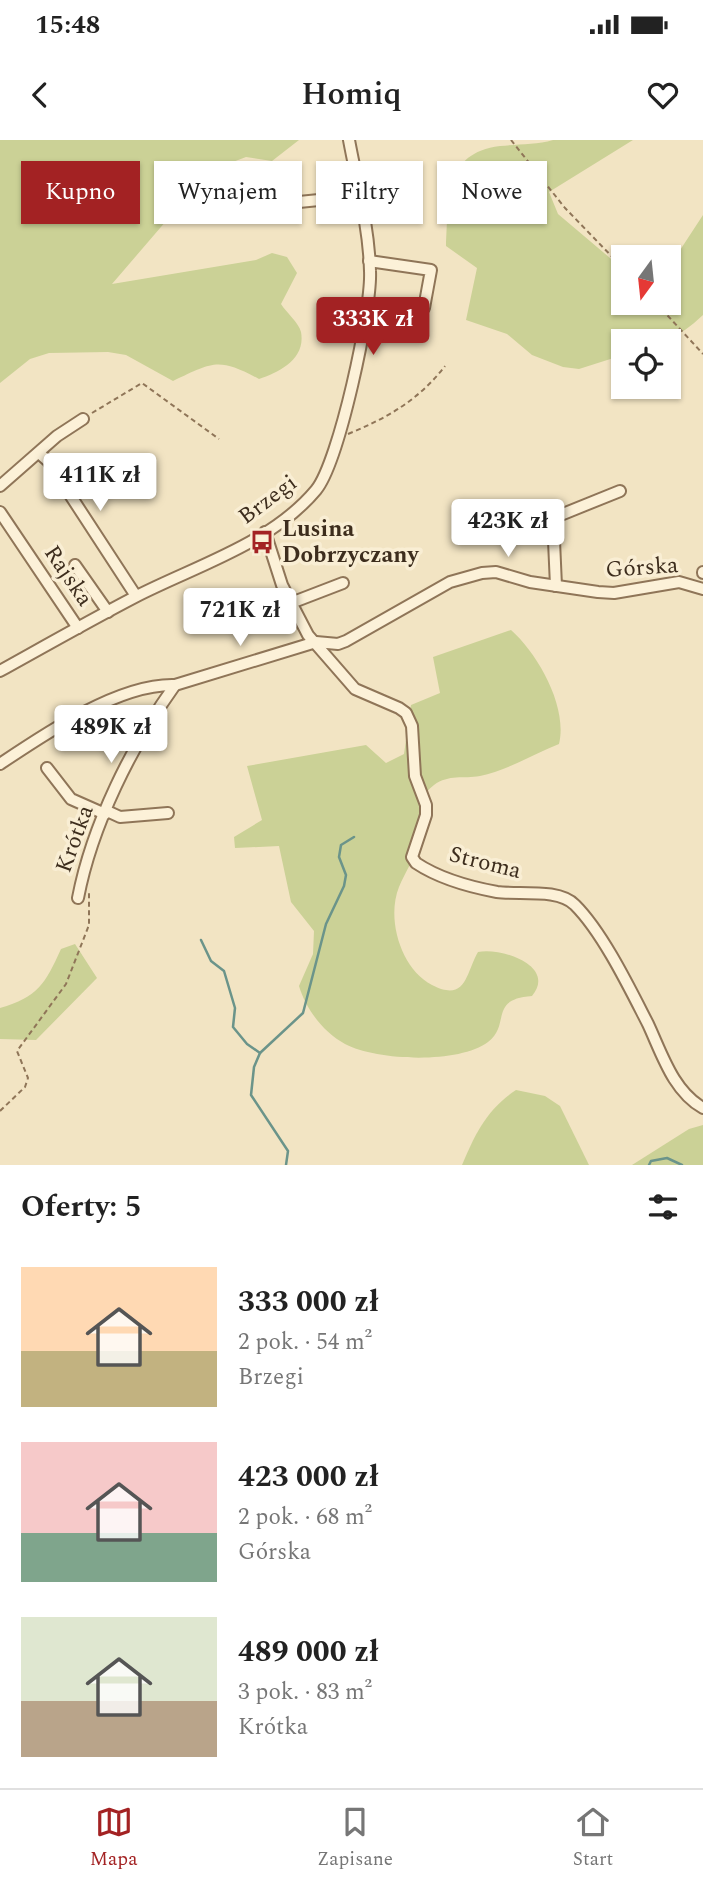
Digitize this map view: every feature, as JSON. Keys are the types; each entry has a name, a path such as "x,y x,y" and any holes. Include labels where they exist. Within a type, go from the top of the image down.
{"street":[{"name":"Brzegi","path":"349,140 353,161"},
{"name":"Brzegi","path":"0,671 136,596 199,568 265,532 296,510 317,489 326,475 338,439 359,350 370,272 363,224"},
{"path":"369,261 431,270 424,308"},
{"path":"0,486 83,419"},
{"path":"39,453 48,461 136,596"},
{"path":"556,586 553,518 620,491"},
{"name":"Rajska","path":"0,512 78,628"},
{"name":"Stroma","path":"265,532 291,603 308,635 355,689 399,708 406,713 412,726 415,776 426,805 412,857 416,863 465,884 518,895 558,897 575,904 620,971 683,1093 703,1108"},
{"path":"75,565 108,612"},
{"name":"Górska","path":"0,764 35,740 109,701 157,685 175,685 316,642 338,644 465,576 496,572 556,586 614,593 679,582 703,589"},
{"path":"291,603 343,583"},
{"name":"Krótka","path":"78,898 84,865 106,812 136,748 175,685"},
{"path":"47,768 71,799 120,817 168,813"}],"path":[{"path":"511,140 565,208 611,256"},
{"path":"667,315 703,354"},
{"path":"338,439 407,405 430,386 445,366"},
{"path":"83,419 142,383 219,439"},
{"path":"0,1111 25,1087 29,1078 17,1051 66,984 89,925 89,892"}],"green space":[{"path":"0,140 299,140 272,161 246,157 235,161 154,161 154,224 164,224 112,284 256,260 272,253 287,257 297,273 281,304 301,332 299,350 289,363 259,379 234,367 216,365 207,366 173,381 126,355 108,352 49,353 30,359 0,383"},
{"path":"553,140 633,140 549,192 558,214 611,259 611,315 681,315 681,249 703,215 703,315 681,332 681,329 611,329 611,359 579,369 563,367 532,355 507,334 466,320 477,268 446,246 447,224 547,224 547,161 466,161 481,150"},
{"path":"511,630 531,653 555,698 561,729 559,744 490,774 445,779 427,791 419,809 418,844 399,887 394,914 399,942 405,955 421,978 432,985 444,990 459,988 478,952 488,951 523,961 537,976 538,985 532,996 518,998 505,1007 495,1035 475,1049 458,1054 418,1058 359,1050 330,1033 316,1019 302,995 299,986 313,954 314,931 291,902 279,846 235,848 234,837 262,820 247,766 366,745 386,763 404,754 411,705 440,693 433,657"},
{"path":"75,944 97,978 36,1040 0,1039 0,1008 32,994 45,980 61,949"},
{"path":"516,1090 545,1096 560,1106 589,1165 462,1165 483,1123 497,1105"},
{"path":"703,1125 703,1165 632,1165 689,1129"}],"waterway":[{"path":"286,1165 288,1151 251,1095 254,1067 260,1053 303,1013 326,924 344,886 346,875 339,857 341,845 354,837"},
{"path":"201,940 211,961 224,971 235,1008 233,1027 247,1044 260,1053"},
{"path":"649,1165 651,1161 667,1158 682,1165"}],"place":[{"name":"Lusina Dobrzyczany","path":"262,542"}]}
